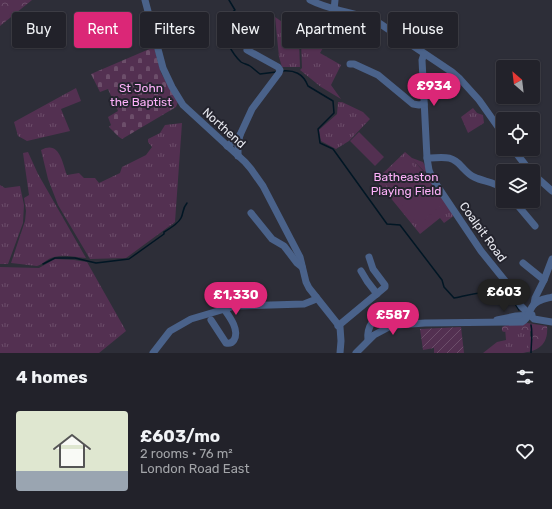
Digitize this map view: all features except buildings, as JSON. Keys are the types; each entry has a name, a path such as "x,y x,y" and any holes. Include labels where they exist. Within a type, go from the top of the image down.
{"street":[{"name":"Northend","path":"145,0 164,73 172,88 182,104 251,169 263,186 300,256 306,282 339,326"},
{"path":"310,0 334,10 364,16 376,21 452,72 479,100 496,124"},
{"path":"334,10 335,0"},
{"path":"238,156 240,135 252,109 280,72 278,67 247,50"},
{"name":"Coalpit Road","path":"424,54 422,60 427,158 432,178 480,251 506,282 516,299 529,315"},
{"path":"350,64 354,64 378,75 413,104 424,104"},
{"path":"227,146 240,135"},
{"path":"427,158 451,158 457,161 472,177 496,184"},
{"path":"540,180 552,191"},
{"path":"520,208 535,226"},
{"path":"251,213 272,239 284,246 302,267"},
{"path":"340,353 341,341 339,326 385,288 386,285 374,269 368,257"},
{"path":"529,315 552,259"},
{"path":"523,263 544,280"},
{"path":"361,271 377,294"},
{"path":"152,353 170,331 191,319 235,306 304,304 314,300 316,297"},
{"path":"534,304 552,297"},
{"path":"211,320 226,343 232,342 235,339 235,329 224,309"},
{"path":"368,340 367,332 374,318 387,309"},
{"path":"529,315 537,320 552,322"},
{"path":"356,353 368,340 380,331 389,327 415,323 485,323 511,317 529,315 552,317"}],"green space":[{"path":"0,0 32,0 17,12 12,12 12,16 0,26"},
{"path":"275,17 282,22 282,48 299,48 300,67 282,67 279,57"},
{"name":"St John the Baptist","path":"154,48 161,73 178,102 176,107 122,139 109,127 111,125 108,117 118,111 108,89 100,92 91,74"},
{"path":"301,48 323,48 320,53 341,65 331,85 341,99 321,87 300,70 302,68"},
{"path":"76,88 81,101 61,109 70,131 27,141 18,136 14,122"},
{"path":"338,102 342,102 363,112 370,119 349,141 336,149 321,141 319,130 337,114"},
{"path":"473,108 477,113 483,115 484,123 468,133 461,117"},
{"path":"182,123 175,222 126,258 90,259 58,205 48,179 41,150 52,148 56,150 61,158 67,175 79,173 84,178 95,178 99,183 120,173 122,167 146,155 152,147 148,142 148,139 160,133 165,125"},
{"path":"359,132 384,157 375,166 350,141"},
{"path":"28,152 38,174 86,258 58,256 37,266 11,263 25,221 26,211 24,198 29,195 23,153"},
{"name":"Batheaston Playing Field","path":"405,152 412,158 423,162 427,170 425,172 413,160 424,172 455,215 444,223 440,218 420,234 376,180"},
{"name":"Batheaston Playing Field","path":"405,156 443,204 418,225 379,176"},
{"path":"0,185 5,188 20,186 24,205 23,223 8,264 0,264"},
{"path":"55,259 87,262 126,331 99,353 0,353 0,267 39,268"},
{"path":"527,323 547,326 546,339 540,347 535,350 517,353 527,347 532,331 525,332 519,329 519,334 516,335 510,330 504,332 502,331 502,327"},
{"path":"530,326 530,351 522,353 483,353 497,342 506,340 505,328"},
{"path":"461,327 464,353 434,353 434,348 423,350 420,329"}],"waterway":[{"path":"229,0 235,10 224,19 222,27 225,38 231,49 241,62 250,66 260,74 276,72"},
{"path":"282,71 298,73 304,78 308,86 333,101 334,113 318,129 320,143 333,149 387,224 400,225 442,280 444,287 454,298 488,291 502,291 510,296 519,310"},
{"path":"43,264 55,258 75,258 96,263 129,259 178,222 187,203"},
{"path":"531,325 531,353"}]}
